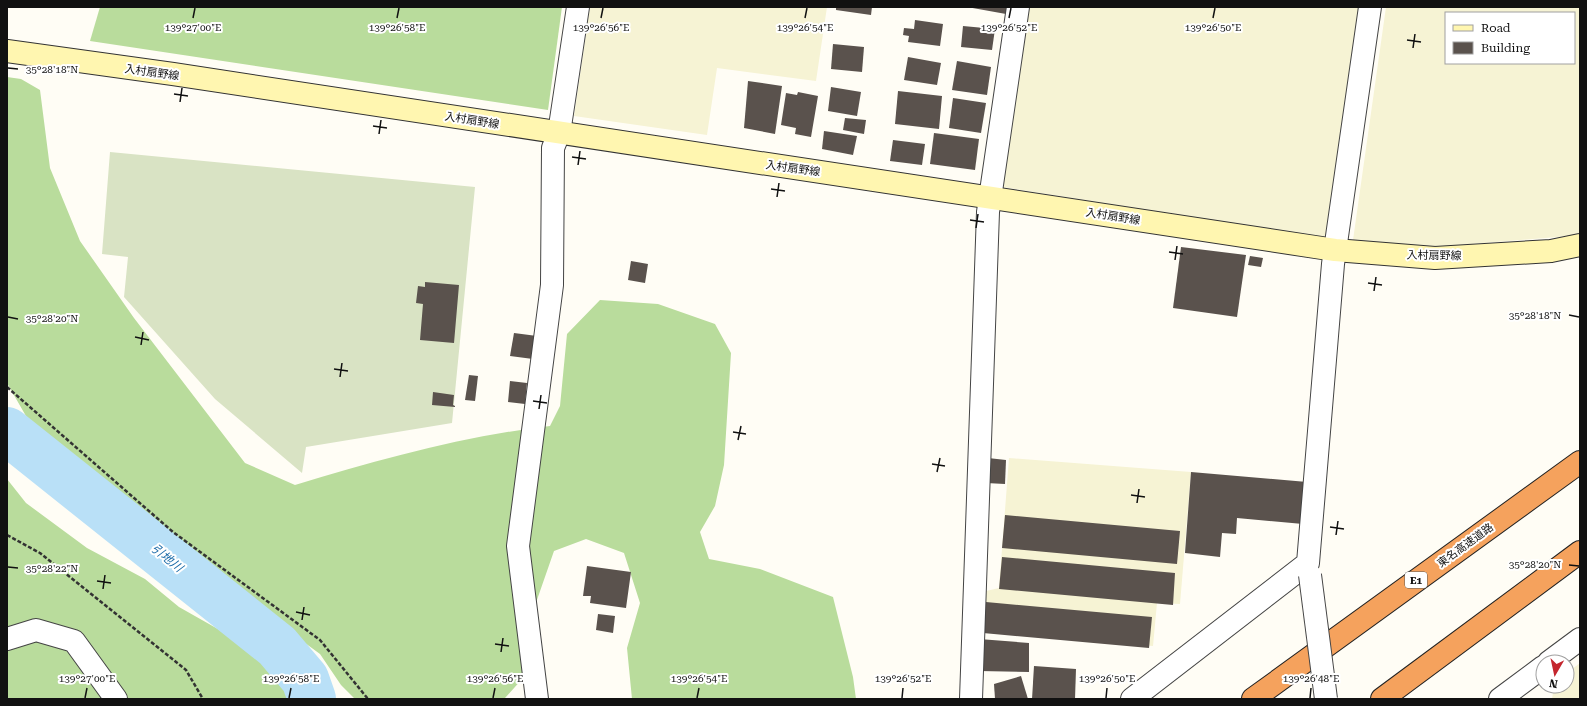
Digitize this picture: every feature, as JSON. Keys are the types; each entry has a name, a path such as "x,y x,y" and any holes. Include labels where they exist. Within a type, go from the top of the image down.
{"highway":[{"name":"東名高速道路","path":"1253,699 1580,462"},
{"path":"1382,699 1580,552"}],"street":[{"path":"537,699 518,546 552,285 553,148 559,133 578,7"},
{"path":"971,699 990,197 1018,7"},
{"path":"1326,699 1309,569 1335,250 1370,7"},
{"name":"入村扇野線","path":"7,51 173,74 1335,250 1435,258 1551,251 1580,246"},
{"path":"1132,699 1309,569"},
{"path":"7,638 36,630 74,642 116,699"},
{"path":"1560,654 1580,639"},
{"path":"1500,699 1535,673"}],"path":[{"path":"7,387 173,532 320,640 368,699"},
{"path":"7,535 40,553 186,670 203,699"}],"shaded area":[{"path":"590,7 827,7 816,81 717,68 707,135 574,116"},
{"path":"1028,7 1367,7 1330,239 1002,187"},
{"path":"1386,7 1580,7 1580,233 1570,236 1436,247 1353,240"},
{"path":"1009,458 1191,472 1180,604 1157,603 1153,646 983,631 986,591 999,588"},
{"path":"1580,663 1580,699 1552,699 1553,694 1575,694 1575,667"}],"green space":[{"path":"100,7 562,7 548,110 90,41"},
{"path":"7,77 21,79 40,90 50,168 80,241 134,318 245,463 295,485 453,442 518,430 550,426 560,406 567,334 600,300 658,304 715,324 731,353 724,465 715,506 700,532 709,559 760,569 833,597 853,677 856,699 632,699 627,648 640,603 624,553 586,539 554,551 531,617 523,678 505,698 355,699 341,685 320,654 123,510 34,430 7,383"},
{"path":"110,152 475,187 452,423 306,447 302,473 215,399 124,297 128,257 102,254"},
{"path":"7,479 26,503 87,548 145,579 179,607 232,637 271,664 291,682 299,699 7,699"}],"building":[{"path":"836,7 872,7 871,15 836,10"},
{"path":"967,7 1007,7 1006,14"},
{"path":"915,20 943,24 940,46 908,42 909,36 903,35 904,28 914,29"},
{"path":"963,26 995,29 992,50 961,47"},
{"path":"833,44 864,47 862,72 831,69"},
{"path":"908,57 941,63 937,85 904,80"},
{"path":"957,61 991,67 987,95 952,90"},
{"path":"748,81 782,86 775,134 744,128"},
{"path":"831,87 861,92 857,116 828,111"},
{"path":"898,91 942,96 939,129 895,124"},
{"path":"798,92 818,96 811,137 795,134 796,128 781,125 786,93 797,95"},
{"path":"953,98 986,103 981,133 949,128"},
{"path":"845,118 866,120 864,134 843,130"},
{"path":"824,131 857,136 853,155 822,149"},
{"path":"934,133 979,139 975,170 930,164"},
{"path":"893,140 925,144 922,165 890,161"},
{"path":"1181,247 1246,255 1237,317 1173,308"},
{"path":"1250,256 1263,258 1261,267 1248,265"},
{"path":"631,261 648,264 645,283 628,280"},
{"path":"425,282 459,285 454,343 420,340 423,304 416,303 418,286 425,287"},
{"path":"514,333 537,336 533,359 510,356"},
{"path":"469,375 478,376 475,401 465,400"},
{"path":"510,381 527,383 525,404 508,402"},
{"path":"433,392 454,395 453,405 455,407 432,405"},
{"path":"988,458 1006,460 1005,484 986,483"},
{"path":"1191,472 1307,482 1303,524 1237,518 1236,534 1222,533 1220,557 1185,553"},
{"path":"1005,515 1180,531 1177,564 1002,548"},
{"path":"1002,557 1175,573 1173,605 999,589"},
{"path":"587,566 631,572 626,608 590,603 591,596 583,596"},
{"path":"986,602 1152,617 1149,648 983,633"},
{"path":"598,614 615,616 613,633 596,630"},
{"path":"979,639 1029,643 1029,672 979,671"},
{"path":"1034,666 1076,669 1075,699 1032,699"},
{"path":"1021,676 1028,699 995,699 994,684"}],"waterway":[{"name":"引地川","path":"7,431 277,646 305,679 312,699"}]}
